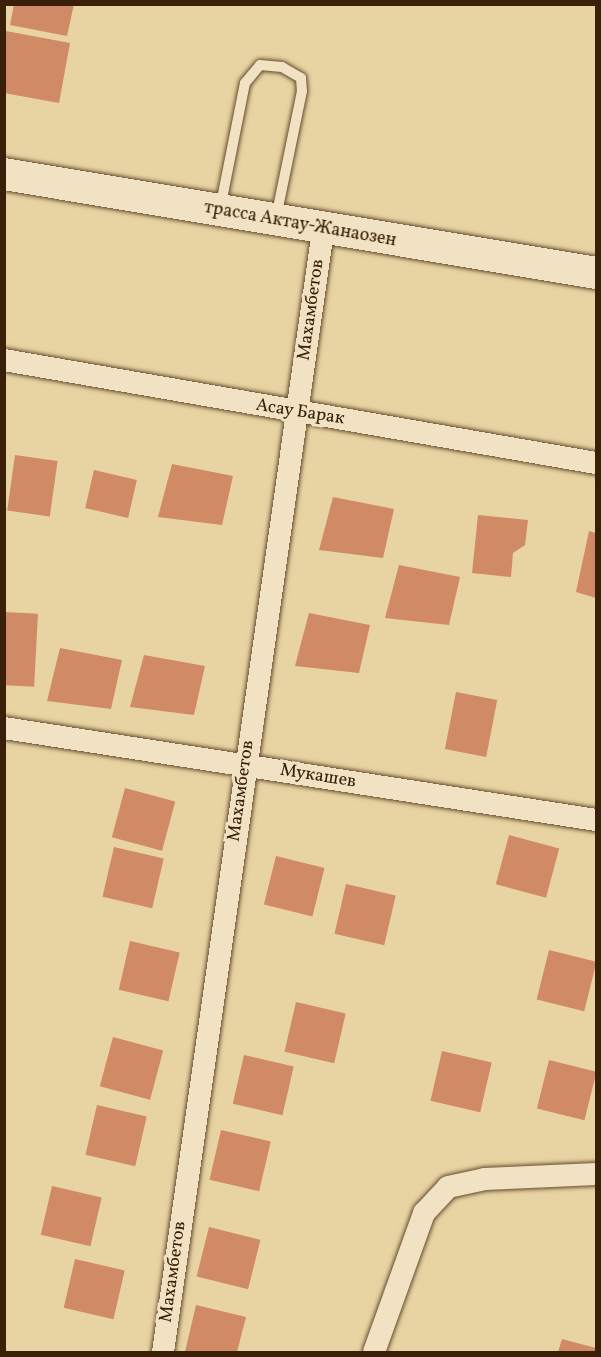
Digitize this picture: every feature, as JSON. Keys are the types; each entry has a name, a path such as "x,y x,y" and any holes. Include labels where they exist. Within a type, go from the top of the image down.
{"main road":[{"name":"трасса Актау-Жанаозен","path":"4,174 323,230 597,273"}],"street":[{"name":"Махамбетов","path":"163,1353 323,230"},
{"name":"Асау Барак","path":"4,360 297,413 597,463"},
{"name":"Мукашев","path":"4,728 597,820"},
{"path":"374,1353 424,1213 448,1187 485,1179 597,1174"}],"lane":[{"path":"219,212 245,83 260,65 282,67 301,78 302,91 275,221"}],"building":[{"path":"14,4 74,4 67,36 10,25"},
{"path":"6,31 70,43 59,103 4,93"},
{"path":"15,455 58,461 50,516 7,510"},
{"path":"172,464 233,476 222,525 158,517"},
{"path":"94,470 137,480 128,518 85,508"},
{"path":"333,497 394,509 383,558 319,550"},
{"path":"478,515 528,520 525,545 513,553 511,577 472,573"},
{"path":"589,531 596,533 596,598 576,592"},
{"path":"399,565 460,577 449,625 385,618"},
{"path":"4,612 38,614 34,687 4,685"},
{"path":"309,613 370,625 359,673 295,666"},
{"path":"60,648 122,660 111,709 47,701"},
{"path":"144,655 205,666 194,715 130,707"},
{"path":"456,692 497,700 486,757 445,749"},
{"path":"125,788 175,801 162,851 112,837"},
{"path":"509,835 559,848 546,898 496,884"},
{"path":"114,847 164,858 152,908 103,897"},
{"path":"276,856 325,868 312,917 264,905"},
{"path":"346,884 396,895 384,945 335,934"},
{"path":"130,941 180,952 168,1001 119,990"},
{"path":"549,950 596,962 584,1011 537,999"},
{"path":"296,1002 346,1013 334,1063 285,1052"},
{"path":"113,1037 163,1050 150,1100 100,1086"},
{"path":"442,1051 492,1062 480,1112 431,1101"},
{"path":"244,1055 294,1066 282,1115 233,1104"},
{"path":"549,1060 596,1072 584,1120 537,1109"},
{"path":"97,1105 147,1116 135,1166 86,1155"},
{"path":"221,1130 271,1141 259,1191 210,1180"},
{"path":"52,1186 102,1197 90,1246 41,1235"},
{"path":"209,1227 260,1240 248,1289 197,1276"},
{"path":"75,1259 125,1270 113,1319 64,1308"},
{"path":"196,1305 246,1317 237,1352 185,1352"},
{"path":"562,1339 596,1348 596,1352 558,1352"}]}
